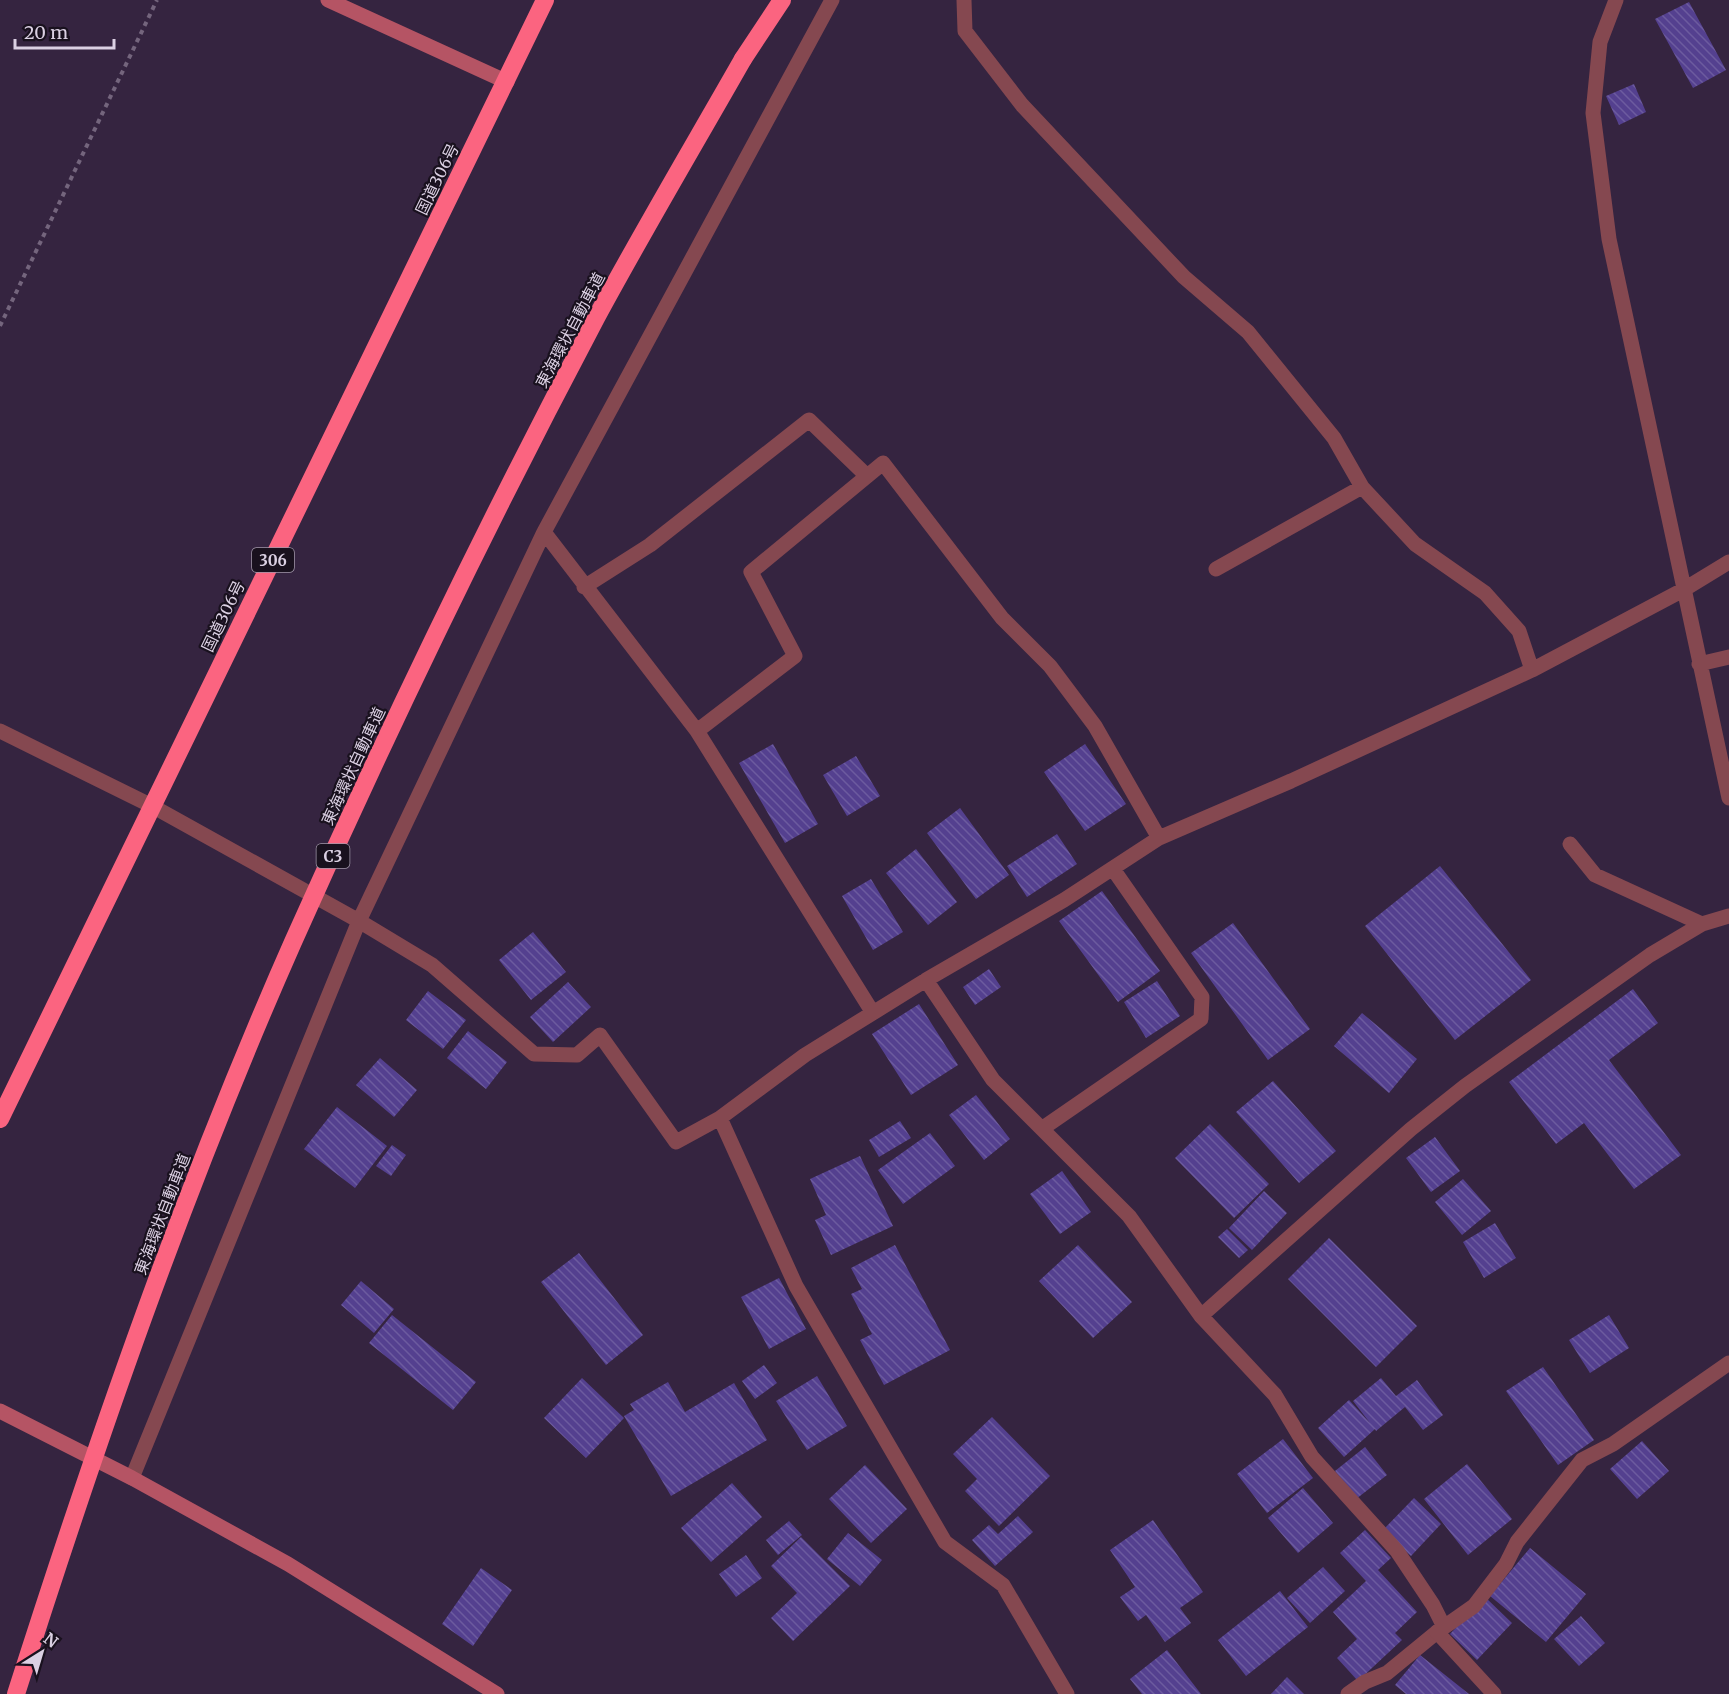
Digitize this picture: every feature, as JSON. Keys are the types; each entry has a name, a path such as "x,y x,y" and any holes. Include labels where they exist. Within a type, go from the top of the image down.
{"highway":[{"name":"国道306号","path":"0,1119 545,0"},
{"name":"東海環状自動車道","path":"16,1694 69,1527 183,1210 292,944 438,631 591,328 774,0"},
{"name":"東海環状自動車道","path":"743,59 782,0"}],"street":[{"path":"328,0 507,82"},
{"path":"132,1478 359,921 544,532 832,0"},
{"path":"964,0 965,31 1022,105 1184,277 1248,332 1334,438 1362,487 1414,544 1485,593 1519,631 1532,670"},
{"path":"1616,0 1600,42 1593,113 1609,239 1729,798"},
{"path":"584,587 650,546 809,420 867,476"},
{"path":"697,731 795,656 751,572 883,463 1002,618 1050,666 1095,726 1159,838"},
{"path":"1216,569 1362,487"},
{"path":"544,532 584,587 697,731 873,1013"},
{"path":"0,731 152,806 359,921 432,965 534,1054 577,1055 600,1035 676,1143 720,1118 805,1055 926,980 1064,900 1159,838 1292,781 1532,670 1683,590 1729,562"},
{"path":"1699,664 1729,657"},
{"path":"1570,844 1596,875 1702,924"},
{"path":"1043,1128 1201,1019 1202,997 1113,868"},
{"path":"1201,1316 1411,1129 1465,1086 1650,955 1702,924 1729,916"},
{"path":"926,980 993,1080 1129,1216 1201,1316 1275,1395 1312,1457 1397,1551 1433,1605 1440,1629 1494,1694"},
{"path":"720,1118 796,1286 945,1542 1003,1585 1067,1694"},
{"path":"1348,1694 1365,1682 1387,1673 1440,1629 1474,1606 1506,1564 1517,1542 1582,1460 1613,1444 1729,1363"},
{"path":"0,1411 132,1478 288,1564 497,1694"}],"path":[{"path":"0,326 157,0"}],"building":[{"path":"1689,2 1726,70 1693,88 1655,19"},
{"path":"1634,84 1646,112 1619,125 1606,96"},
{"path":"773,744 818,824 785,843 739,763"},
{"path":"1085,744 1126,804 1085,831 1044,772"},
{"path":"856,756 880,796 847,816 823,775"},
{"path":"960,808 1009,875 976,899 927,833"},
{"path":"1057,834 1077,864 1027,897 1007,866"},
{"path":"916,849 957,902 928,925 886,873"},
{"path":"1440,866 1531,980 1455,1040 1365,926"},
{"path":"871,879 903,932 873,950 842,896"},
{"path":"1102,891 1160,971 1118,1002 1059,921"},
{"path":"1233,923 1310,1029 1268,1060 1191,953"},
{"path":"533,932 566,972 531,1000 499,960"},
{"path":"989,969 1001,987 975,1005 963,987"},
{"path":"1157,981 1180,1016 1146,1038 1124,1002"},
{"path":"568,982 591,1007 553,1042 530,1017"},
{"path":"1633,989 1658,1023 1609,1060 1681,1155 1634,1189 1584,1123 1556,1144 1509,1082"},
{"path":"428,991 466,1020 443,1049 406,1020"},
{"path":"919,1004 958,1065 911,1095 872,1034"},
{"path":"1362,1013 1417,1059 1389,1093 1334,1046"},
{"path":"468,1031 507,1062 486,1089 447,1058"},
{"path":"380,1058 417,1090 394,1117 356,1085"},
{"path":"1273,1081 1336,1151 1299,1183 1236,1112"},
{"path":"976,1095 1010,1139 984,1160 949,1115"},
{"path":"337,1107 387,1146 355,1188 304,1149"},
{"path":"900,1121 911,1138 879,1157 869,1140"},
{"path":"1210,1124 1269,1184 1234,1218 1175,1158"},
{"path":"930,1133 955,1166 903,1204 878,1170"},
{"path":"1435,1137 1460,1171 1431,1192 1406,1158"},
{"path":"392,1145 406,1155 391,1176 376,1166"},
{"path":"860,1156 893,1226 831,1255 815,1220 826,1215 810,1179"},
{"path":"1062,1171 1091,1212 1060,1234 1030,1194"},
{"path":"1463,1179 1491,1211 1462,1235 1435,1202"},
{"path":"1264,1191 1287,1213 1252,1250 1229,1228"},
{"path":"1495,1223 1516,1258 1484,1278 1463,1242"},
{"path":"1227,1229 1248,1250 1239,1258 1218,1237"},
{"path":"1329,1238 1417,1326 1376,1367 1288,1279"},
{"path":"895,1245 950,1350 884,1385 860,1340 872,1334 851,1294 862,1289 851,1268"},
{"path":"1078,1245 1132,1302 1093,1338 1039,1281"},
{"path":"579,1253 643,1335 606,1365 541,1282"},
{"path":"779,1278 806,1329 769,1349 741,1297"},
{"path":"361,1281 394,1309 374,1333 341,1305"},
{"path":"392,1315 476,1382 453,1410 369,1343"},
{"path":"1609,1315 1629,1348 1590,1373 1569,1340"},
{"path":"764,1365 777,1383 755,1399 742,1381"},
{"path":"1543,1367 1594,1440 1558,1465 1506,1391"},
{"path":"817,1376 847,1426 807,1450 776,1401"},
{"path":"582,1378 624,1418 586,1458 544,1418"},
{"path":"1381,1378 1396,1396 1417,1380 1443,1415 1423,1430 1405,1407 1376,1431 1375,1429 1344,1457 1318,1428 1349,1400 1370,1423 1353,1401"},
{"path":"668,1382 685,1412 734,1383 767,1440 671,1496 624,1416 634,1410 630,1404"},
{"path":"992,1417 1050,1476 999,1526 965,1491 977,1479 953,1454"},
{"path":"1283,1439 1313,1478 1267,1513 1237,1474"},
{"path":"1642,1441 1669,1471 1637,1499 1610,1469"},
{"path":"1365,1447 1387,1475 1356,1499 1335,1471"},
{"path":"1467,1464 1512,1519 1468,1555 1424,1499"},
{"path":"865,1465 907,1509 871,1543 829,1499"},
{"path":"732,1483 762,1517 711,1562 681,1528"},
{"path":"1303,1488 1333,1523 1298,1553 1268,1518"},
{"path":"1414,1498 1441,1524 1411,1556 1383,1530"},
{"path":"1018,1516 1033,1532 995,1566 972,1540 989,1525 998,1534"},
{"path":"1153,1520 1203,1592 1180,1608 1191,1623 1165,1642 1146,1615 1138,1621 1120,1597 1135,1587 1110,1550"},
{"path":"789,1521 802,1535 778,1555 766,1540"},
{"path":"1365,1530 1391,1558 1378,1570 1417,1612 1395,1633 1402,1640 1358,1681 1337,1658 1357,1639 1333,1612 1366,1581 1340,1553"},
{"path":"848,1533 882,1560 860,1586 827,1559"},
{"path":"801,1537 850,1586 793,1641 771,1618 797,1593 771,1566"},
{"path":"1530,1548 1586,1594 1546,1642 1490,1596"},
{"path":"746,1555 762,1578 736,1597 719,1574"},
{"path":"1323,1567 1345,1591 1310,1623 1287,1598"},
{"path":"481,1568 512,1590 473,1646 442,1624"},
{"path":"1280,1591 1308,1627 1246,1676 1218,1640"},
{"path":"1485,1597 1512,1623 1477,1660 1450,1634"},
{"path":"1581,1616 1605,1643 1579,1666 1554,1639"},
{"path":"1167,1650 1201,1694 1142,1694 1130,1679"},
{"path":"1420,1655 1469,1694 1406,1694 1395,1685"},
{"path":"1287,1677 1304,1694 1271,1694"}]}
